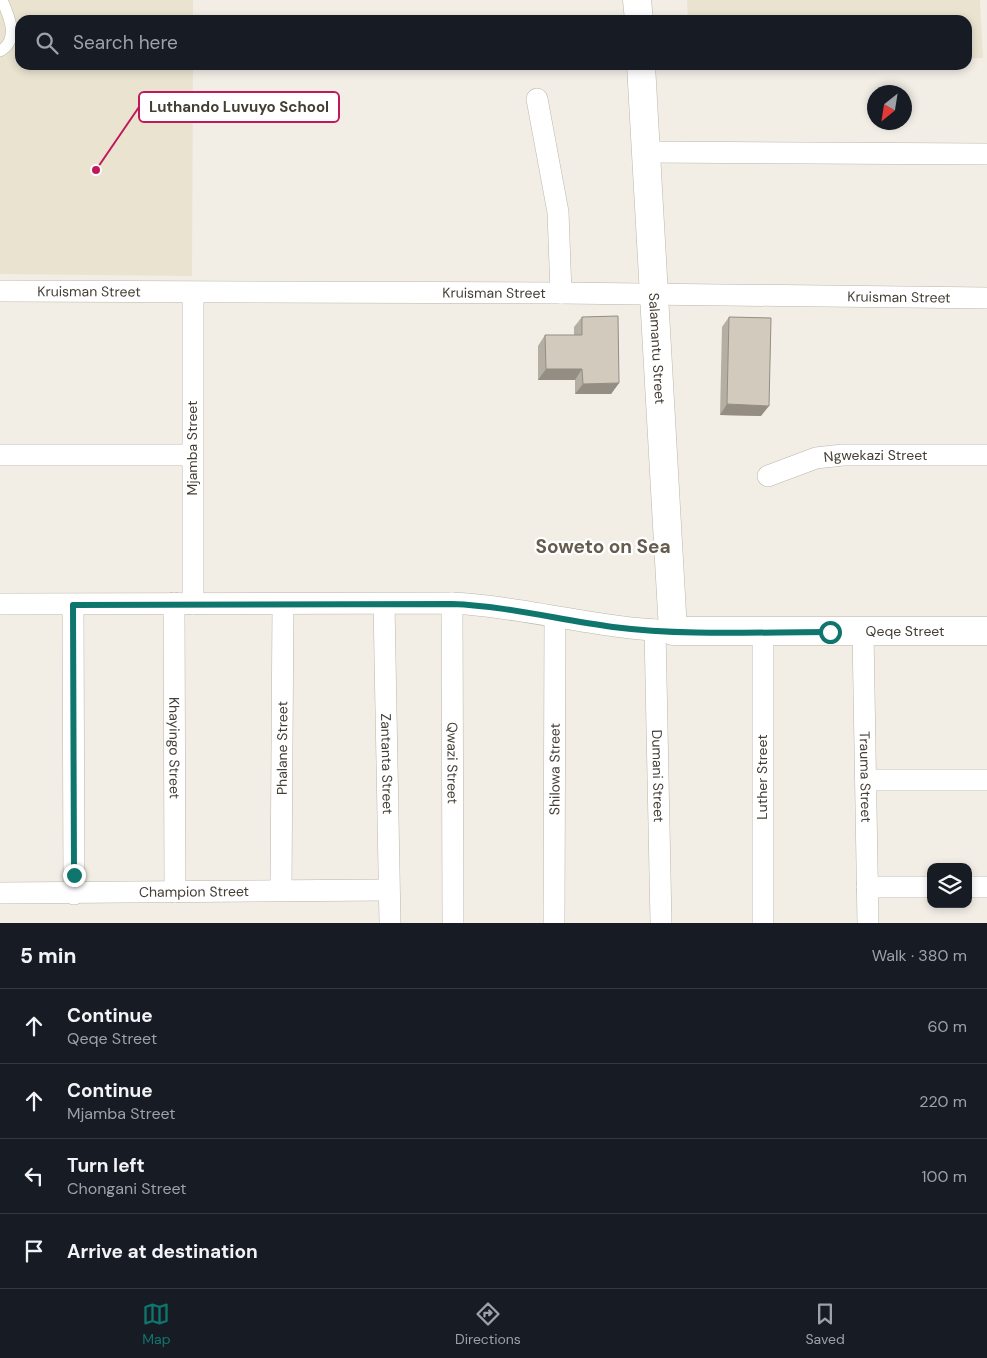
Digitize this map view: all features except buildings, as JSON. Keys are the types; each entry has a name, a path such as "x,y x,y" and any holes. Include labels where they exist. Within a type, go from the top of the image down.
{"street":[{"path":"638,0 638,15"},
{"name":"Salamantu Street","path":"641,70 654,295 664,631"},
{"path":"537,99 558,212 561,293"},
{"path":"645,152 987,154"},
{"name":"Kruisman Street","path":"0,291 561,293 987,298"},
{"name":"Mjamba Street","path":"184,603 192,455 194,293"},
{"path":"0,455 192,455"},
{"name":"Ngwekazi Street","path":"768,476 816,458 843,455 987,455"},
{"name":"Khayingo Street","path":"175,892 184,603"},
{"path":"0,604 452,604 492,606 613,627 664,631"},
{"name":"Phalane Street","path":"281,890 283,604"},
{"name":"Zantanta Street","path":"384,604 390,923"},
{"name":"Qwazi Street","path":"452,604 453,923"},
{"path":"73,605 74,894"},
{"name":"Shilowa Street","path":"554,923 556,616"},
{"name":"Qeqe Street","path":"664,631 987,631"},
{"name":"Dumani Street","path":"660,923 664,631"},
{"name":"Luther Street","path":"762,632 763,923"},
{"name":"Trauma Street","path":"863,632 868,923"},
{"path":"866,780 987,780"},
{"path":"867,887 927,887"},
{"path":"972,887 987,887"},
{"name":"Champion Street","path":"0,893 74,894 388,890"}],"lane":[{"path":"0,51 9,43 12,28 2,0"}],"shaded area":[{"path":"0,0 193,0 193,15 15,15 15,70 193,70 192,276 0,274"},
{"path":"687,0 980,0 983,58 972,58 972,15 688,15"}],"place":[{"name":"Luthando Luvuyo School","path":"96,170"}],"district":[{"name":"Soweto on Sea","path":"603,546"}],"route":[{"path":"74,875 73,605 174,603 473,604 613,627 655,630 830,632"}]}
